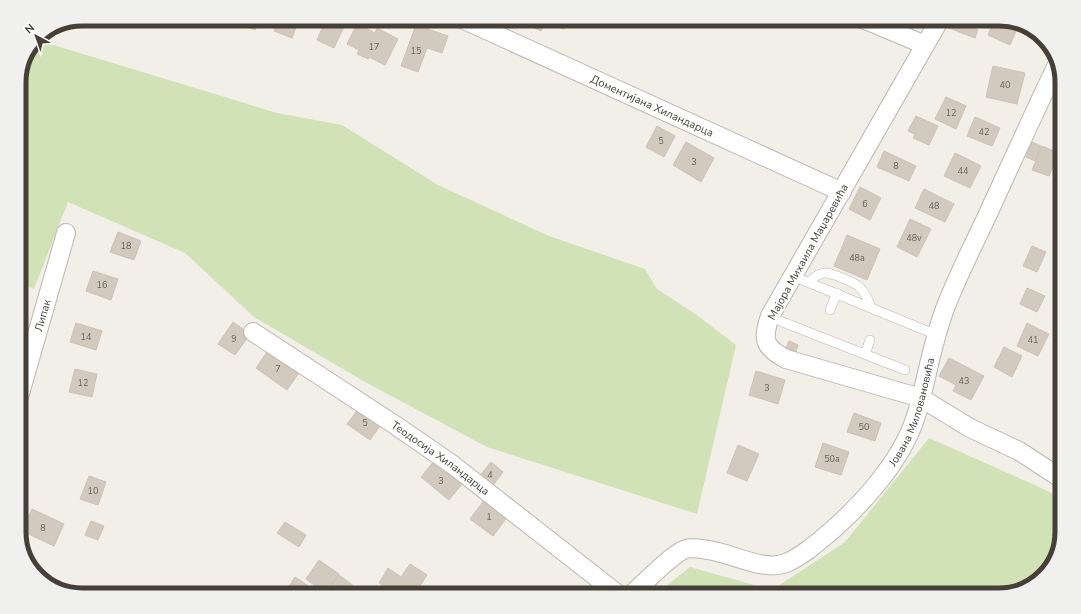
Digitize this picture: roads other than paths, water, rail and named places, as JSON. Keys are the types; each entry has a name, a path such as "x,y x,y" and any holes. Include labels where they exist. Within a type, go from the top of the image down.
{"street":[{"name":"Доментијана Хиландарца","path":"477,26 842,192"},
{"path":"880,26 925,44"},
{"name":"Мајора Михаила Маџаревића","path":"936,26 770,316 766,327 768,345 774,352 786,359 921,398 970,428 1019,451 1055,474"},
{"name":"Јована Миловановића","path":"639,588 674,556 685,549 692,548 712,550 773,566 784,564 801,555 850,516 888,470 898,455 916,418 945,307 1054,71"},
{"name":"Липак","path":"26,373 66,233"},
{"name":"Теодосија Хиландарца","path":"253,332 453,465 610,588"}],"lane":[{"path":"871,307 867,296 859,286 843,279 826,273 804,280 937,335"},
{"path":"830,310 837,293"},
{"path":"780,321 905,370"},
{"path":"865,354 870,340"}]}
